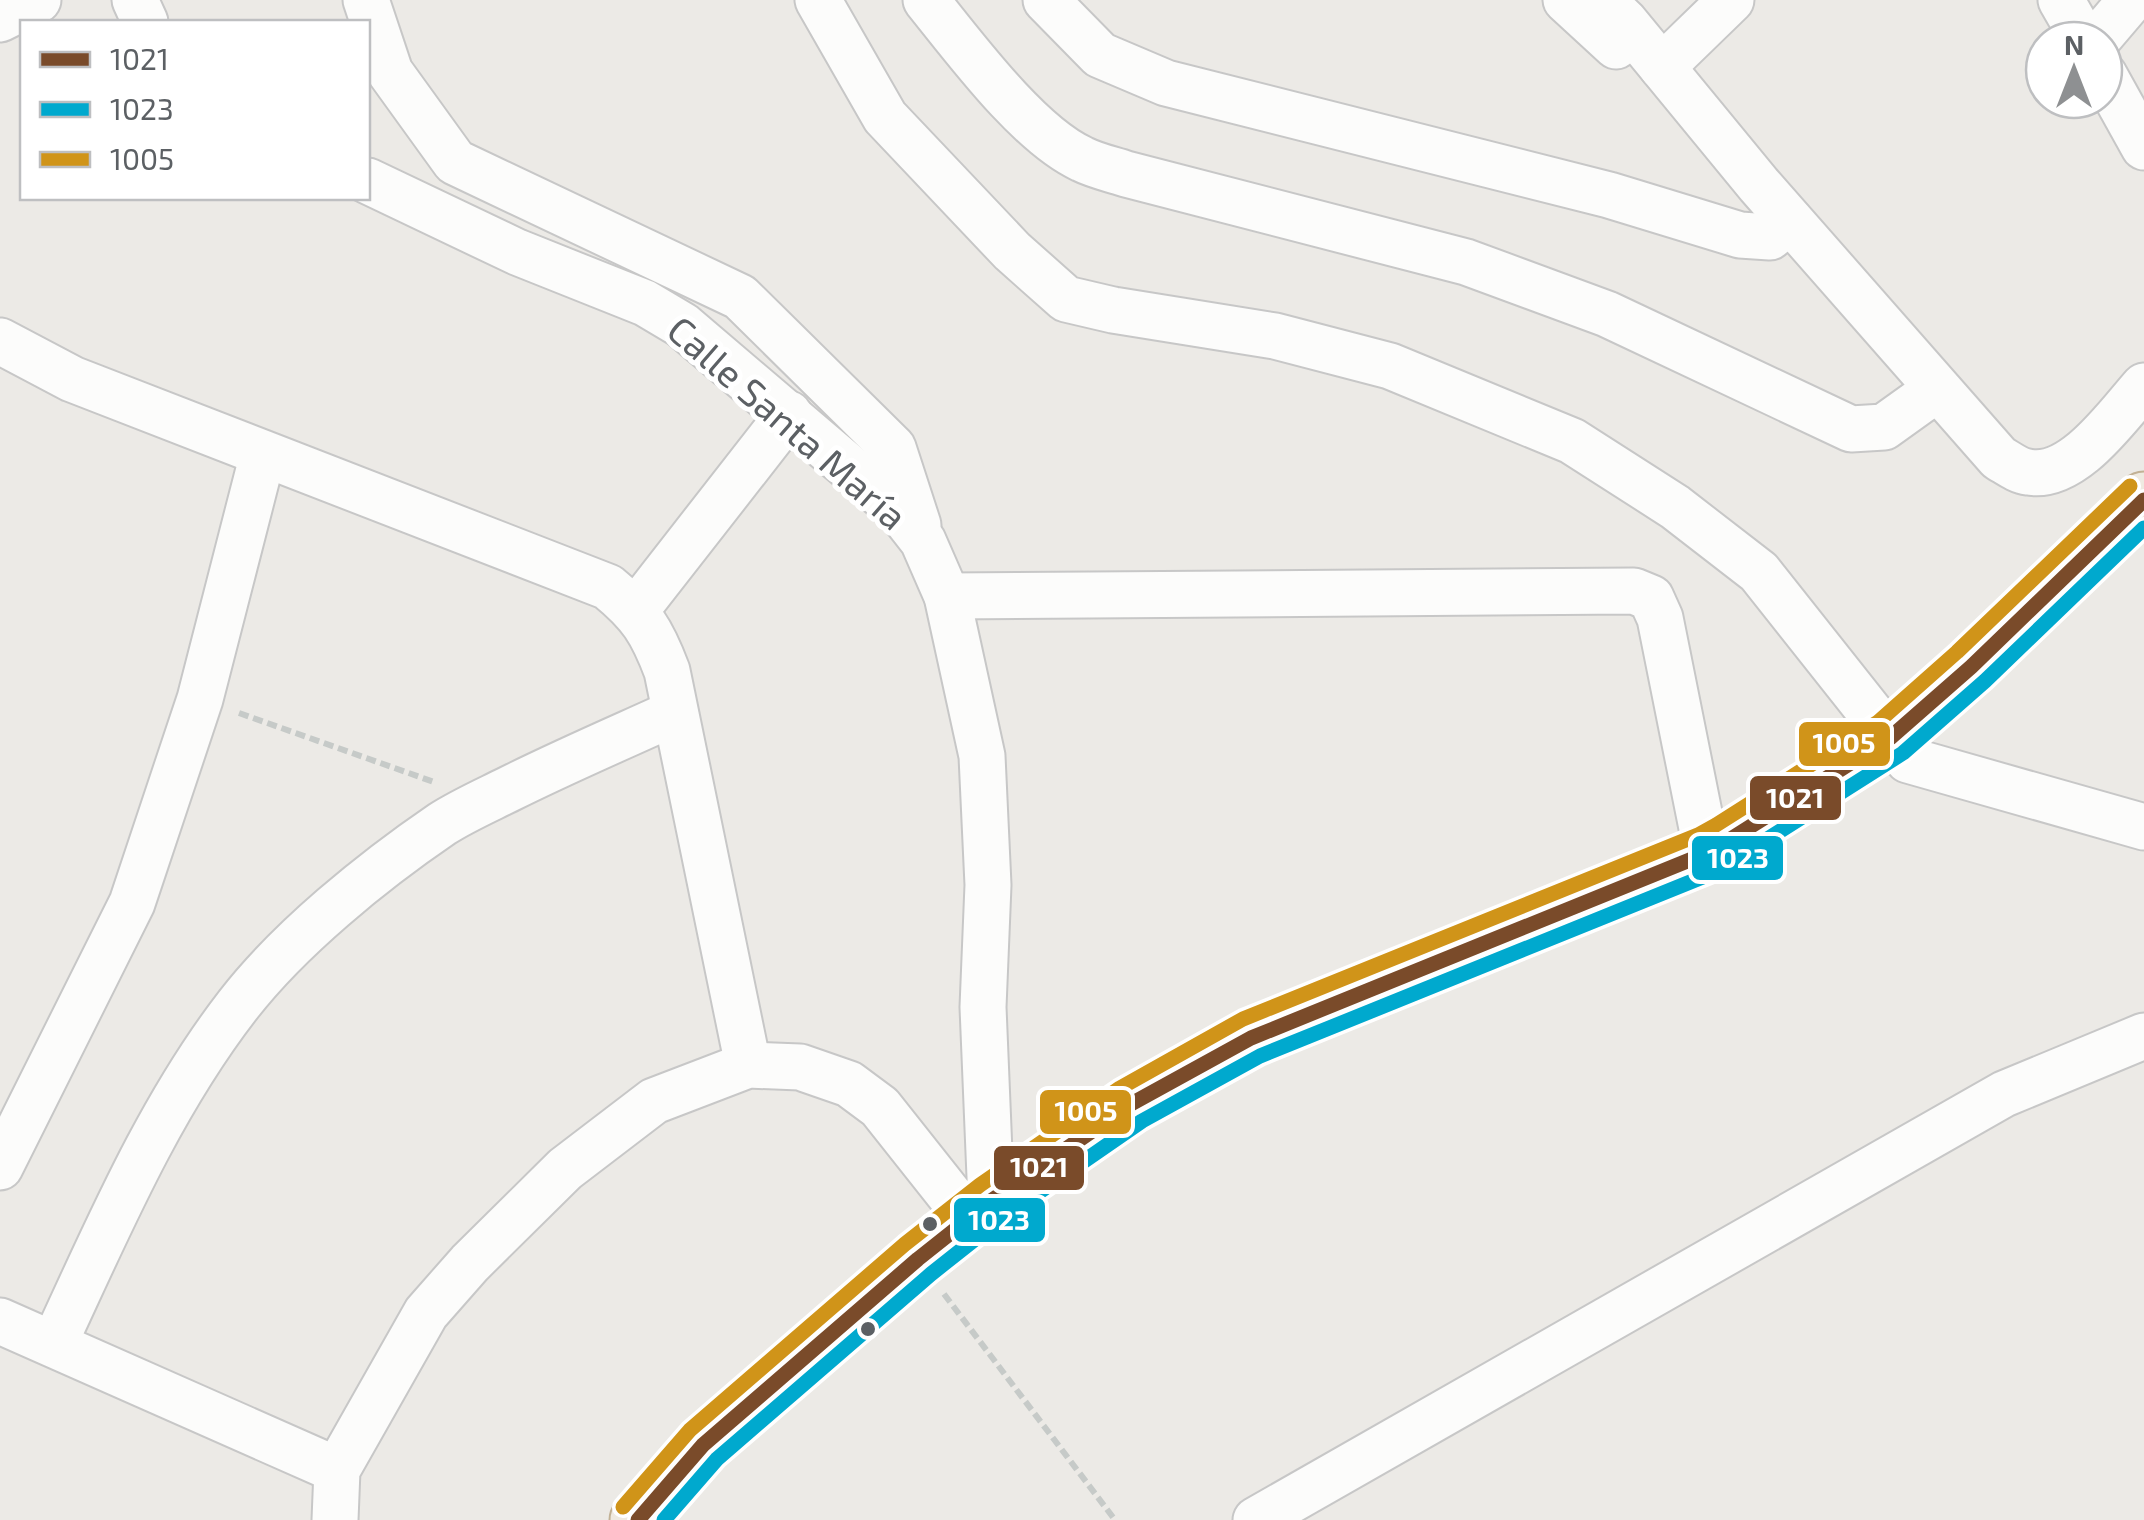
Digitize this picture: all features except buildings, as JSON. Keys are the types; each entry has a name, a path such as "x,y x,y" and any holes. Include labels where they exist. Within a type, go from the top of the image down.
{"highway":[{"path":"638,1520 703,1446 918,1259 980,1209 1131,1104 1251,1038 1708,853 1890,738 1971,667 2144,500"}],"street":[{"path":"0,19 38,0"},
{"path":"366,0 390,72 455,162 740,298 893,448 923,541"},
{"path":"818,0 885,117 1012,251 1066,299 1275,336 1390,366 1572,441 1674,506 1759,572 1908,760 2144,827"},
{"path":"926,0 1036,126 1080,158 1126,174 1466,262 1607,314 1852,429 1884,426 1937,389"},
{"path":"1046,0 1100,55 1166,83 1609,194 1740,235 1770,237 1790,222"},
{"path":"1566,0 1622,51 1656,59 1730,0"},
{"path":"1602,0 1656,59 1790,222 1999,458 2026,472 2052,472 2078,457 2144,386"},
{"path":"2114,20 2131,0"},
{"path":"2124,111 2144,147"},
{"name":"Calle Santa María","path":"370,182 518,252 644,303 682,325 898,508 923,541 948,596 982,756 988,885 980,1209"},
{"path":"0,341 72,380 608,587 636,610 654,634 667,671 748,1065"},
{"path":"636,610 789,414"},
{"path":"0,1167 132,903 200,699 263,454"},
{"path":"948,596 1634,591 1651,598 1660,618 1708,853"},
{"path":"54,1344 121,1199 186,1080 239,1003 296,942 360,886 444,822 674,713"},
{"path":"1256,1520 2004,1094 2144,1036"},
{"path":"335,1520 337,1470 426,1313 564,1170 654,1101 748,1065 800,1067 849,1084 880,1107 980,1209"},
{"path":"0,1322 337,1470"}],"path":[{"path":"200,699 486,801"},
{"path":"918,1259 1115,1520"}],"transit line":[{"name":"1005","path":"623,1507 690,1430 905,1244 980,1185 1120,1088 1243,1019 1716,825 1878,722 2130,486"},
{"name":"1021","path":"638,1520 703,1445 918,1259 991,1201 1131,1104 1251,1038 1726,842 1890,738 1971,667 2144,500"},
{"name":"1023","path":"664,1520 717,1459 931,1274 1003,1217 1142,1121 1260,1056 1715,872 1903,753 1985,681 2144,528"}]}
